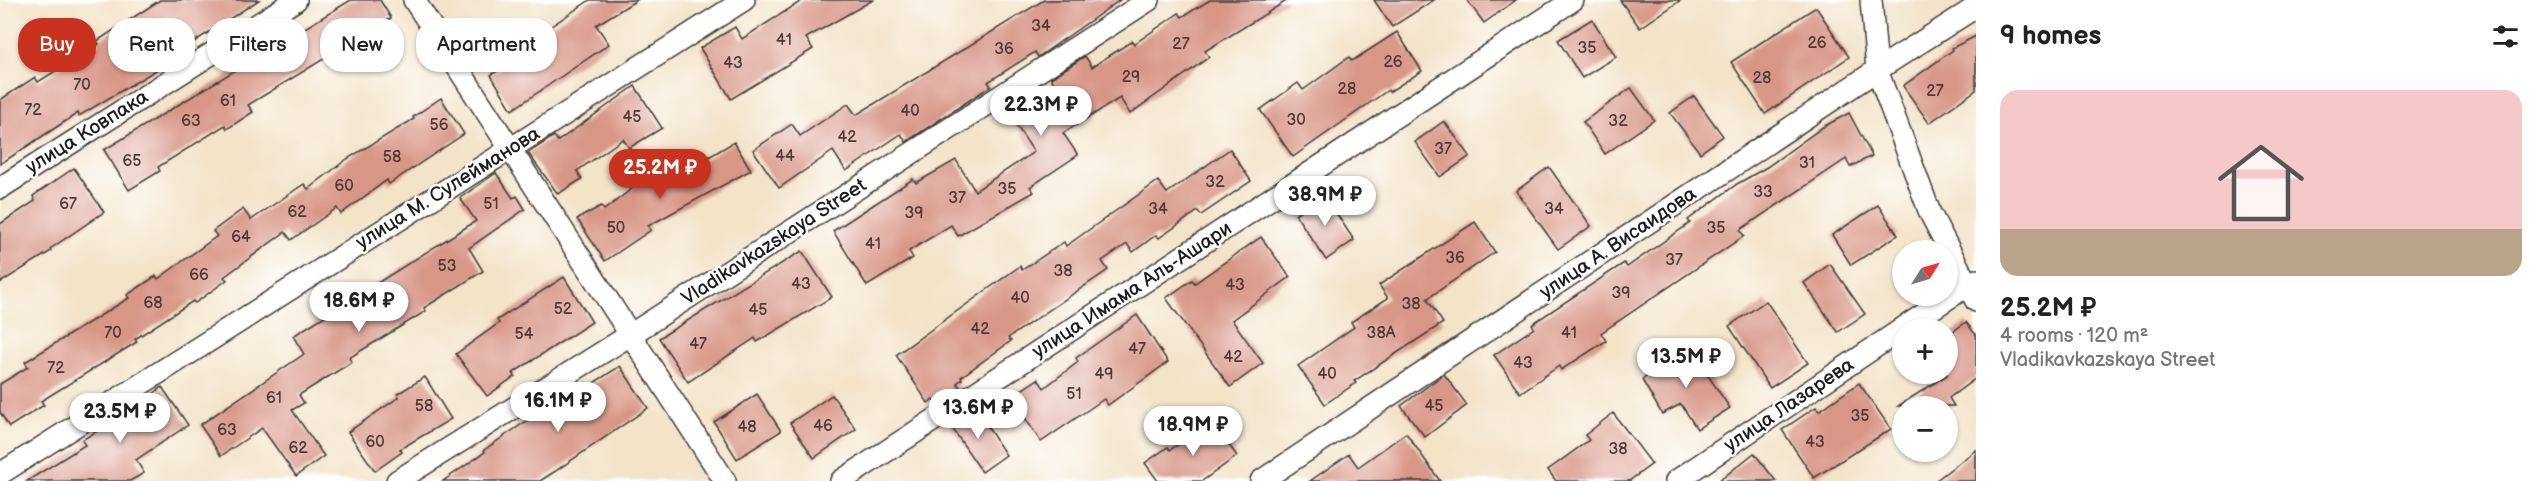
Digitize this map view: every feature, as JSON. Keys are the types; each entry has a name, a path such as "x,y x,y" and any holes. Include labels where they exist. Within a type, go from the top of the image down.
{"street":[{"name":"улица Ковпака","path":"0,188 296,0"},
{"path":"414,0 725,481"},
{"name":"улица М. Сулейманова","path":"0,474 744,0"},
{"name":"Vladikavkazskaya Street","path":"397,481 630,335 1149,0"},
{"name":"улица Имама Аль-Ашари","path":"841,481 1572,0"},
{"path":"1871,0 1877,70 1930,213 1973,289"},
{"name":"улица А. Висаидова","path":"1261,481 1877,70 1976,7"},
{"name":"улица Лазарева","path":"1922,318 1973,289"},
{"name":"улица Лазарева","path":"1676,481 1892,336"}],"building":[{"path":"160,0 259,0 231,18 207,18 207,33 195,41 195,18 132,18"},
{"path":"351,0 380,0 391,18 321,18"},
{"path":"590,0 637,0 596,25 609,44 512,110 491,75 496,72 557,72 557,22"},
{"path":"803,0 873,0 806,38 813,49 731,99 700,48 735,27 742,39"},
{"path":"1044,0 1120,0 1038,57 1035,52 988,82 991,86 906,142 901,134 846,171 833,151 779,188 753,150 792,124 800,136 848,104 856,115"},
{"path":"1210,0 1288,0 1205,51 1209,57 1130,114 1120,98 1063,133 1078,155 1030,187 1034,192 958,236 951,225 909,251 913,258 867,286 833,231 913,179 916,183 956,160 975,191 1034,152 1012,119 1057,88 1051,78 1085,56 1092,67 1132,41 1134,44 1179,13 1182,17"},
{"path":"1374,0 1434,0 1392,27"},
{"path":"1467,0 1516,0 1484,23"},
{"path":"1620,0 1681,0 1640,28"},
{"path":"1816,7 1849,57 1765,114 1731,62"},
{"path":"320,19 320,61 308,68 308,26"},
{"path":"1592,19 1616,57 1582,78 1558,40"},
{"path":"1397,32 1422,71 1389,92 1388,90 1293,157 1260,110 1298,83 1303,90 1349,57 1352,61"},
{"path":"108,34 108,72 153,72 79,116 78,113 0,164 0,100 35,77 38,82 54,72 96,72 96,46 99,44 97,41"},
{"path":"1976,36 1976,90 1929,123 1903,86 1953,50 1952,48"},
{"path":"232,72 302,72 248,105 253,112 227,129 225,125 158,167 160,171 129,190 104,150"},
{"path":"635,86 662,128 629,148 623,139 577,171 582,179 558,194 528,153 554,136 558,141"},
{"path":"1631,88 1654,120 1605,154 1583,122"},
{"path":"1694,96 1723,136 1700,153 1670,113"},
{"path":"441,98 464,134 389,184 387,180 341,214 337,208 291,240 285,232 224,277 227,280 195,303 193,301 135,339 137,342 41,401 44,405 9,427 0,412 0,384 28,367 25,362 129,298 127,295 156,276 158,279 217,236 213,231 243,209 251,220 304,184 308,189 347,159 414,119 413,117"},
{"path":"1849,113 1872,156 1850,167 1846,159 1740,230 1744,236 1601,333 1606,341 1561,370 1559,366 1520,393 1494,355 1534,328 1532,324 1624,263 1627,267 1690,223 1688,220 1737,184 1767,167 1823,127"},
{"path":"1444,121 1470,156 1440,177 1415,142"},
{"path":"734,142 751,170 648,226 651,230 605,261 577,219 601,206 604,210 637,185 682,160 687,170"},
{"path":"1230,149 1251,181 1201,215 1198,211 1159,238 1156,235 1133,252 1127,244 1102,261 1108,270 1008,338 1011,341 961,377 962,379 957,383 960,387 936,404 933,399 928,403 896,355 1020,266 1022,270 1064,242 1066,246 1158,181 1167,193"},
{"path":"1549,167 1591,226 1558,249 1516,191"},
{"path":"74,168 104,212 50,249 51,251 0,283 0,224 35,201 33,196"},
{"path":"496,173 513,198 517,196 525,209 469,248 483,271 424,308 426,311 349,358 352,362 299,395 304,403 292,410 324,456 296,476 262,428 221,456 200,425 304,354 293,336 476,221 460,198"},
{"path":"1324,195 1354,240 1326,260 1295,214"},
{"path":"1878,205 1898,235 1851,265 1832,235"},
{"path":"1475,222 1495,252 1427,299 1443,323 1354,381 1356,383 1325,404 1298,366 1354,327 1351,322 1388,298 1379,285"},
{"path":"1261,237 1290,277 1232,320 1263,363 1230,387 1166,298 1192,280 1195,283"},
{"path":"802,251 832,297 757,342 755,338 688,382 659,338"},
{"path":"1830,264 1865,314 1838,332 1804,283"},
{"path":"564,277 592,322 513,373 515,376 487,396 456,354 499,323 497,320"},
{"path":"1766,301 1808,363 1770,388 1729,326"},
{"path":"1137,315 1168,362 1108,405 1104,399 1041,442 1011,397 1038,379 1044,388 1078,362 1076,358"},
{"path":"1966,322 1976,335 1976,378 1952,396 1914,396 1933,384 1958,384 1958,328"},
{"path":"1688,346 1730,408 1697,429 1681,404 1662,414 1642,380"},
{"path":"620,366 648,408 554,472 540,481 443,481 566,394 569,399"},
{"path":"1444,374 1467,405 1425,437 1401,406"},
{"path":"425,377 451,419 400,449 402,452 375,471 348,432 399,397 397,394"},
{"path":"1859,383 1891,429 1814,478 1782,430 1816,407 1819,411"},
{"path":"162,387 188,425 136,460 144,473 130,481 27,481 85,445 82,440 129,412"},
{"path":"757,394 781,431 737,459 714,422"},
{"path":"832,395 856,429 814,458 790,423"},
{"path":"975,408 1006,455 982,472 950,425"},
{"path":"1613,413 1652,464 1629,481 1556,481 1548,470 1589,440 1585,435"},
{"path":"1212,421 1237,456 1202,481 1158,481 1145,463 1168,447 1170,450"},
{"path":"1406,433 1440,481 1310,481 1349,454 1358,467"},
{"path":"1976,450 1976,481 1935,481"},
{"path":"1754,453 1776,481 1719,481"}]}
